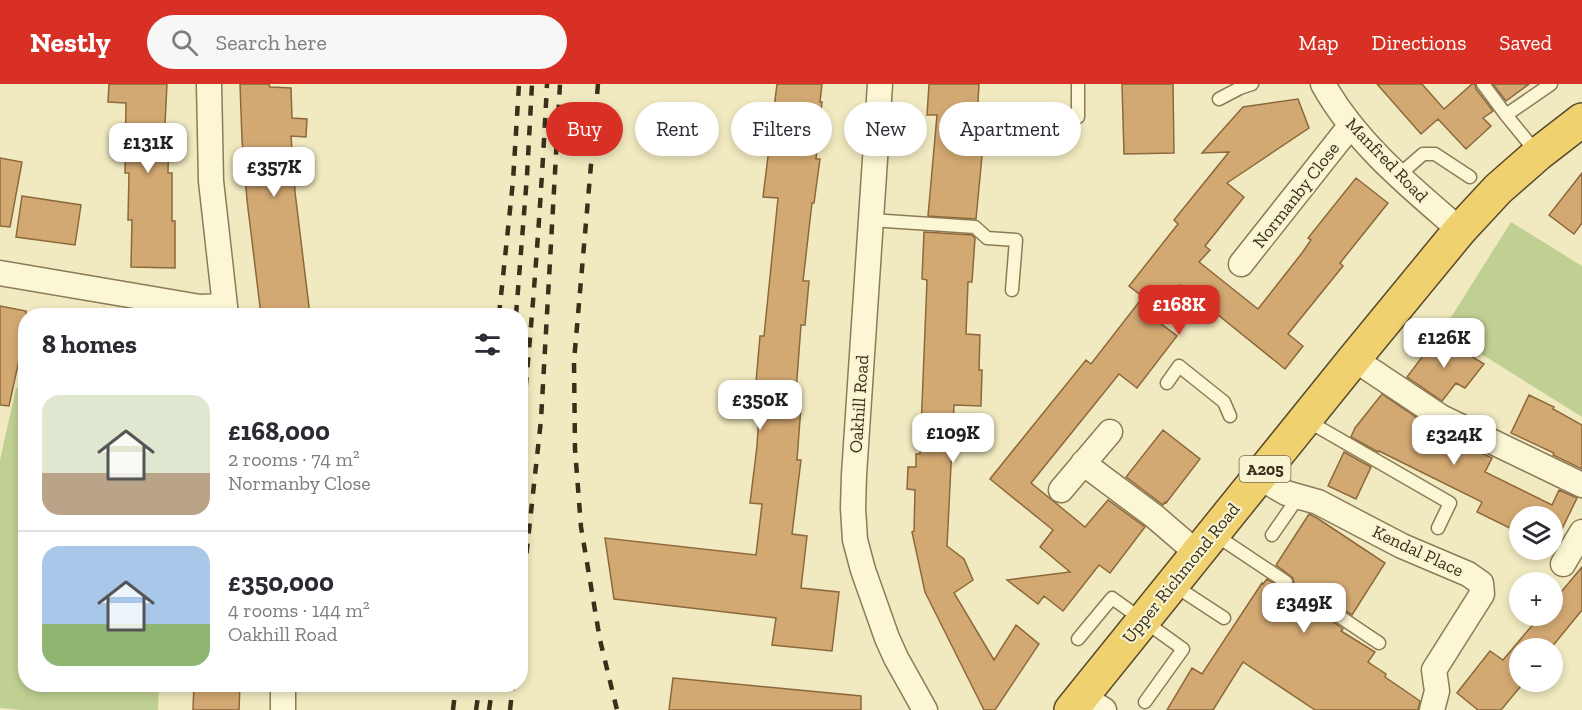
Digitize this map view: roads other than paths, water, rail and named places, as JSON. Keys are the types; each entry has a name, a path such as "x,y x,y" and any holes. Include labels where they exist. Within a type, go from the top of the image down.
{"highway":[{"name":"Upper Richmond Road","path":"1086,705 1142,621 1460,230 1498,189 1582,120"}],"street":[{"path":"209,84 211,181 225,308"},
{"name":"Oakhill Road","path":"880,84 854,475 855,540 887,638 925,710"},
{"name":"Manfred Road","path":"1323,84 1330,98 1350,125 1376,154 1460,230"},
{"name":"Normanby Close","path":"1241,264 1350,125"},
{"path":"0,273 208,308"},
{"path":"1354,359 1441,417 1582,485"},
{"path":"1061,490 1110,432"},
{"path":"1083,463 1154,516 1205,543"},
{"name":"Kendal Place","path":"1259,477 1286,493 1318,502 1402,546 1468,574 1481,583 1482,594 1434,670 1437,691 1432,710"},
{"path":"1563,564 1582,532"},
{"path":"283,692 283,710"}],"lane":[{"path":"1078,84 1078,102"},
{"path":"1220,99 1252,84"},
{"path":"1483,84 1538,154"},
{"path":"1506,115 1551,84"},
{"path":"1399,175 1423,154 1435,154 1470,177"},
{"path":"870,220 975,227 987,238 1016,240 1012,290"},
{"path":"1167,383 1179,366 1224,402 1230,416"},
{"path":"1305,420 1450,503 1438,528"},
{"path":"1272,535 1299,496"},
{"path":"1205,543 1286,582"},
{"path":"1172,584 1224,618"},
{"path":"1077,639 1112,598 1183,649 1146,702"},
{"path":"1315,600 1379,643"}],"railway":[{"path":"500,308 513,181 519,84"},
{"path":"517,308 532,84"},
{"path":"528,356 547,84"},
{"path":"528,539 541,420 560,84"},
{"path":"598,84 574,361 575,449 581,527 600,640 617,710"},
{"path":"453,710 455,692"},
{"path":"476,710 479,692"},
{"path":"489,710 492,692"},
{"path":"510,710 512,692"}]}
